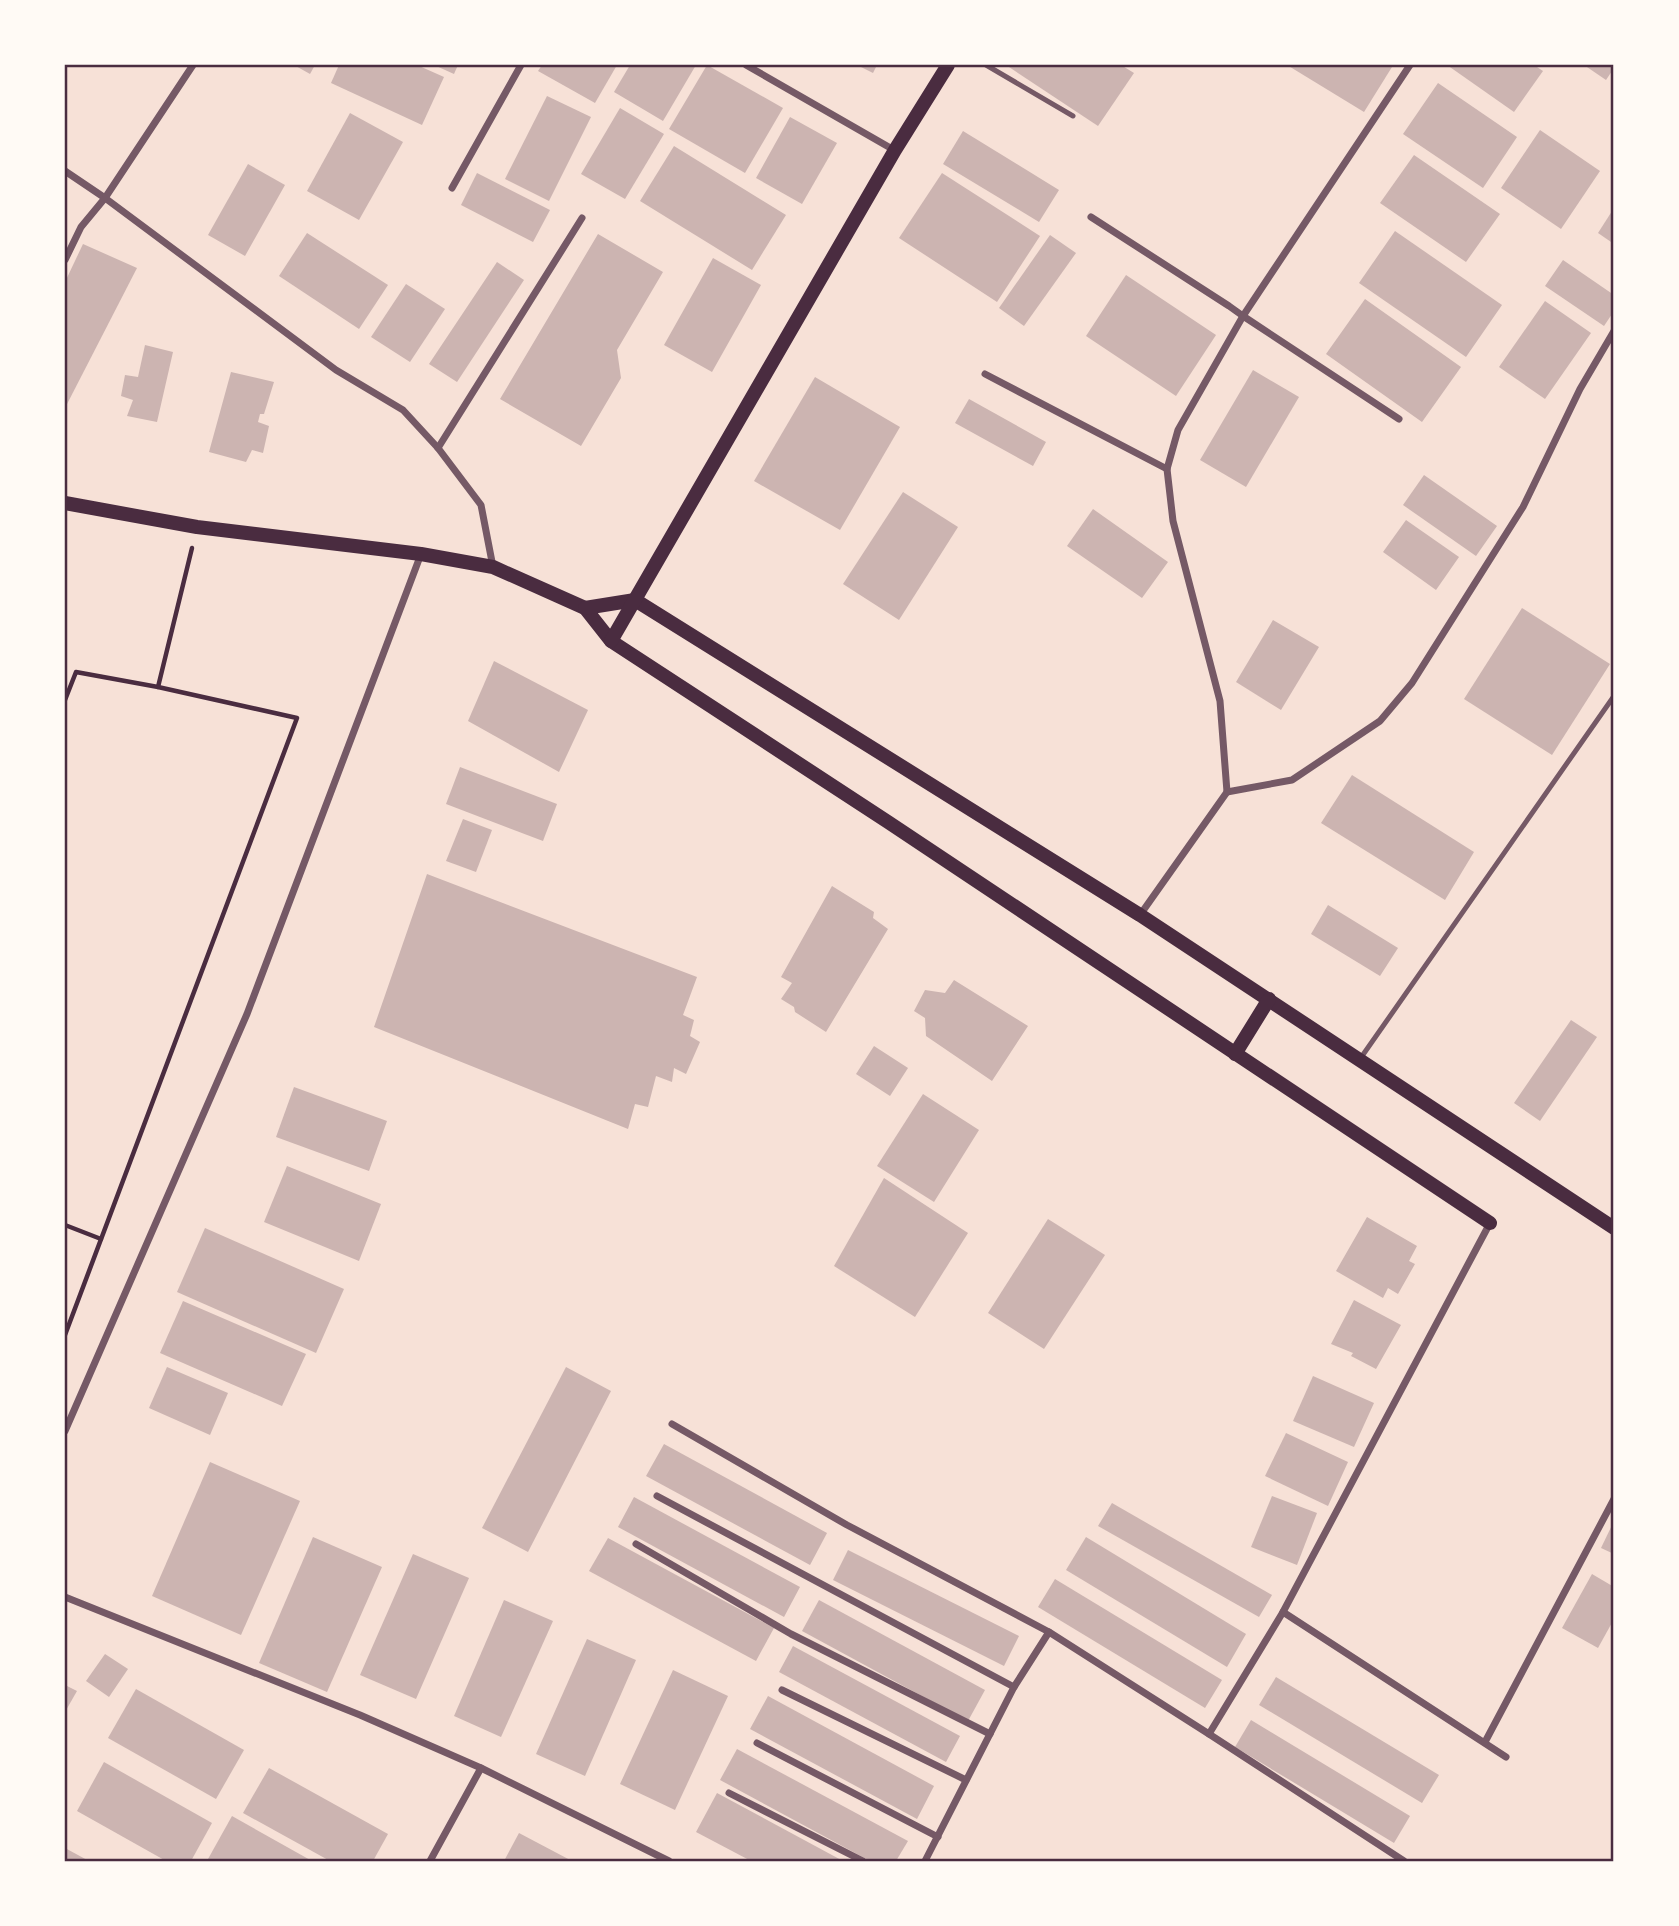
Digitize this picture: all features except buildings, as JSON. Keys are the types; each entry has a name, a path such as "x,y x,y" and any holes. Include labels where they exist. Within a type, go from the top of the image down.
{"main road":[{"path":"611,641 895,150 948,65"},
{"path":"65,503 197,527 421,554 493,566 586,608 611,641 1490,1223"},
{"path":"586,608 635,600 1140,915 1614,1228"},
{"path":"1235,1054 1269,999"}],"street":[{"path":"65,260 81,227 105,198 193,65"},
{"path":"452,188 521,65"},
{"path":"746,65 895,150"},
{"path":"1140,915 1227,792 1220,701 1173,521 1167,470 1178,430 1243,316 1410,65"},
{"path":"65,172 105,198 336,370 403,410 438,448 481,505 493,566"},
{"path":"1091,217 1399,419"},
{"path":"438,448 582,218"},
{"path":"1227,792 1292,780 1380,721 1412,683 1523,507 1580,389 1614,331"},
{"path":"985,374 1167,470"},
{"path":"65,1431 247,1014 421,554"},
{"path":"1209,1734 1283,1612 1490,1223"},
{"path":"672,1423 847,1525 1049,1632 1404,1861"},
{"path":"657,1496 1014,1686"},
{"path":"1485,1742 1614,1499"},
{"path":"636,1544 791,1634 990,1734"},
{"path":"65,1597 360,1715 481,1768 669,1861"},
{"path":"1283,1612 1506,1757"},
{"path":"925,1861 1014,1686 1049,1632"},
{"path":"782,1690 966,1780"},
{"path":"757,1743 938,1837"},
{"path":"430,1861 481,1768"},
{"path":"729,1793 863,1861"}],"lane":[{"path":"986,65 1073,116"},
{"path":"1360,1059 1614,696"}],"path":[{"path":"158,687 197,527"},
{"path":"65,700 76,672 297,718 65,1335"},
{"path":"65,1225 101,1239"}]}
